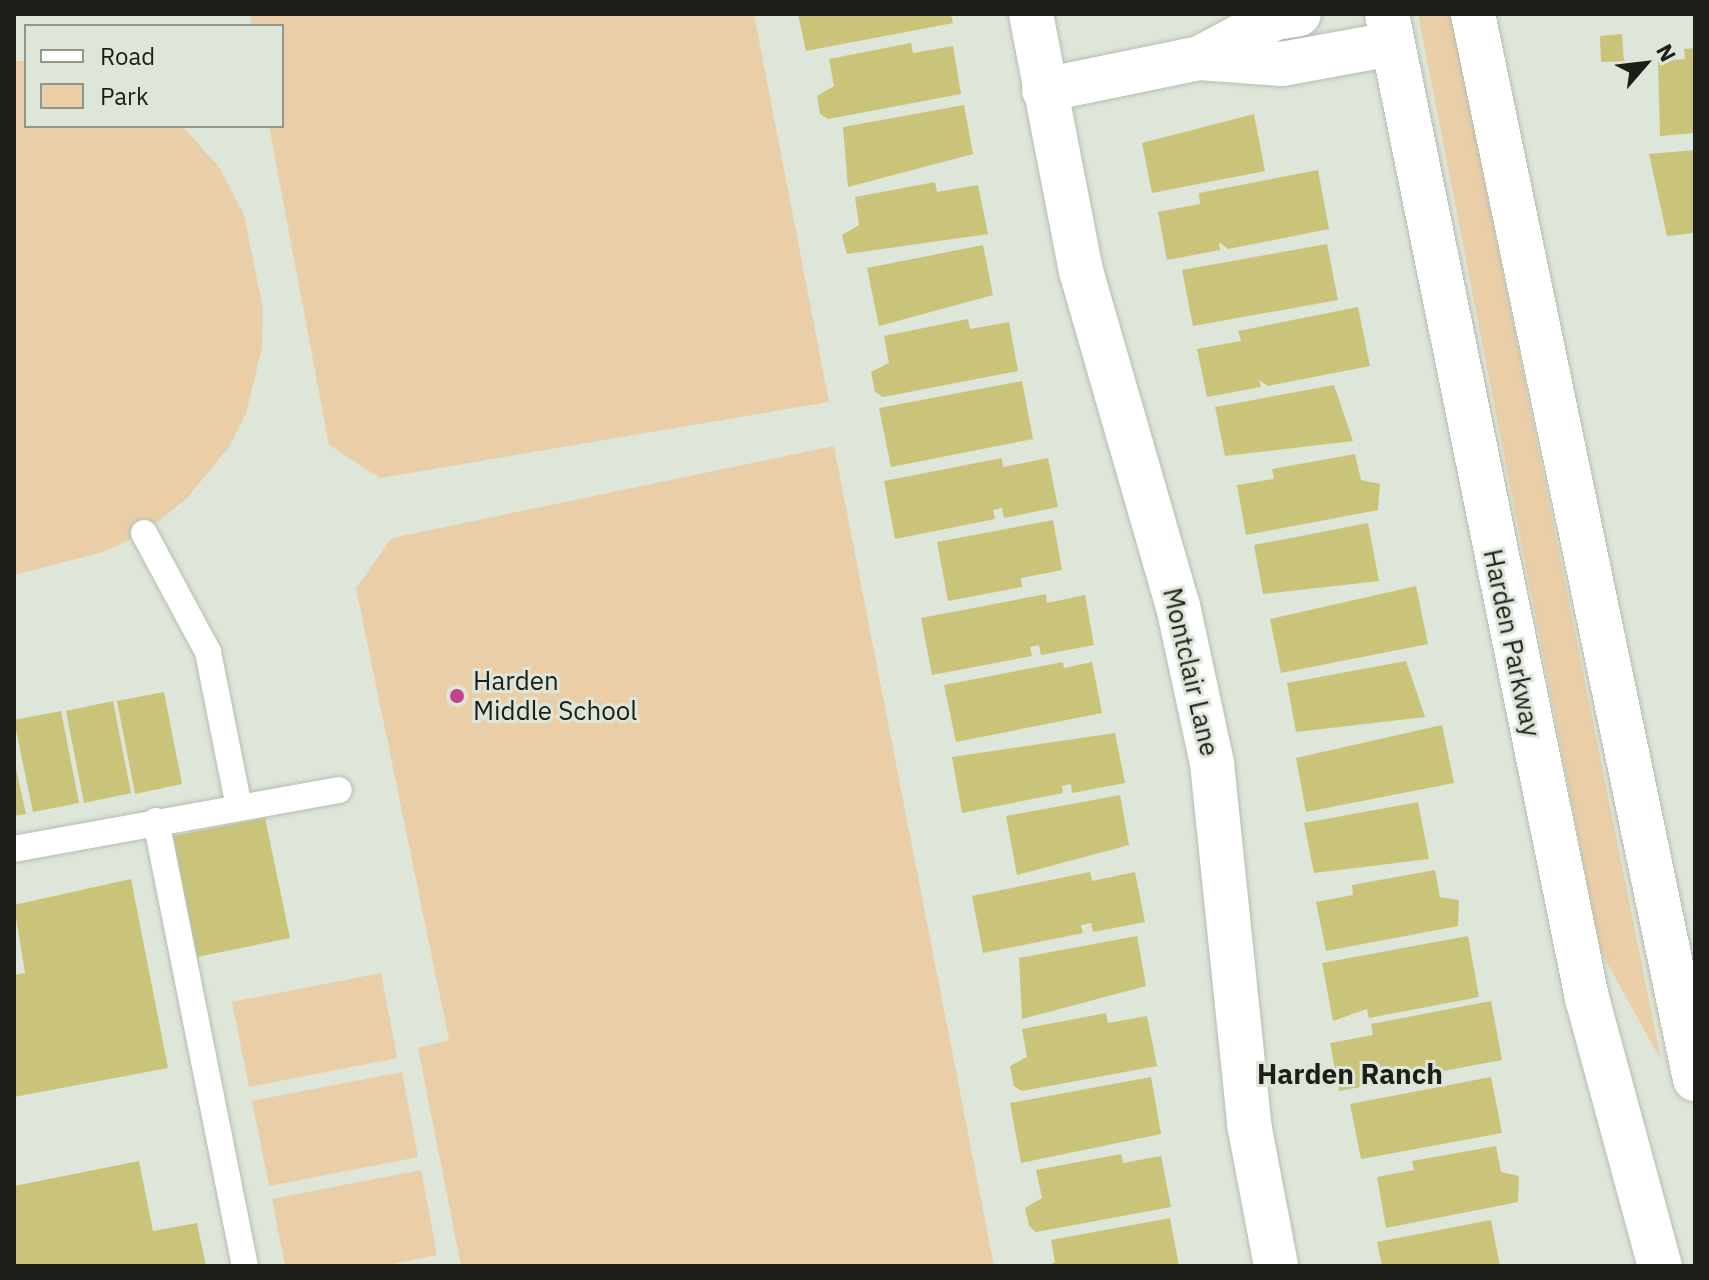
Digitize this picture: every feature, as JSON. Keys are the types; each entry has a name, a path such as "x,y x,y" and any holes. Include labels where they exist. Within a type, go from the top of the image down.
{"street":[{"name":"Montclair Lane","path":"1031,14 1081,271 1178,606 1212,763 1249,1124 1276,1266"},
{"path":"1200,58 1275,18 1299,14"},
{"path":"1473,14 1695,1079"},
{"path":"1044,90 1200,58 1282,64 1389,29"},
{"name":"Harden Parkway","path":"1389,29 1587,998 1660,1266"}],"lane":[{"path":"144,533 208,652 239,807"},
{"path":"14,849 339,790"},
{"path":"156,821 245,1266"}],"green space":[{"path":"250,14 754,14 829,402 380,478 329,445 269,128 284,128 284,24 252,24"},
{"path":"1418,14 1451,14 1661,1060 1601,952"},
{"path":"14,61 24,61 24,128 184,128 219,167 244,215 263,309 262,348 246,413 229,447 187,498 144,533 103,552 14,575"},
{"path":"834,446 994,1266 461,1266 418,1048 449,1040 356,588 392,538"},
{"path":"381,973 397,1058 249,1087 232,1002"},
{"path":"402,1072 418,1157 269,1186 252,1101"},
{"path":"421,1170 437,1255 383,1266 285,1266 272,1199"}],"building":[{"path":"798,14 951,14 953,23 806,51"},
{"path":"1622,34 1624,61 1601,62 1600,36"},
{"path":"911,43 913,53 953,46 961,94 828,119 820,114 817,96 834,86 829,59"},
{"path":"1695,48 1695,133 1660,136 1658,61 1685,59 1684,49"},
{"path":"964,105 973,154 848,187 843,127"},
{"path":"1254,114 1265,171 1152,193 1142,143"},
{"path":"1695,150 1695,233 1667,236 1649,154"},
{"path":"1318,170 1329,229 1228,249 1219,242 1220,250 1167,260 1158,212 1200,204 1199,193"},
{"path":"935,182 937,192 978,185 988,234 847,254 842,235 859,225 855,197"},
{"path":"1327,244 1338,300 1193,326 1182,270"},
{"path":"983,245 993,295 879,326 867,268"},
{"path":"1358,307 1370,366 1268,386 1259,380 1261,387 1207,397 1197,349 1241,341 1238,331"},
{"path":"968,319 970,329 1009,322 1018,371 883,397 875,392 871,372 889,363 884,336"},
{"path":"1022,381 1033,439 891,467 879,408"},
{"path":"1334,385 1353,441 1225,456 1215,407"},
{"path":"1355,454 1361,480 1380,484 1378,510 1246,535 1237,485 1274,479 1272,469"},
{"path":"1002,458 1003,467 1048,458 1058,507 1004,518 1002,508 993,510 995,519 895,539 884,481"},
{"path":"1053,520 1062,570 1021,578 1022,587 948,601 937,542"},
{"path":"1368,523 1379,581 1263,594 1254,545"},
{"path":"1416,586 1428,644 1281,673 1270,619"},
{"path":"1046,594 1047,603 1085,595 1094,645 1041,655 1039,645 1030,647 1032,656 932,675 921,618"},
{"path":"1406,661 1425,717 1296,732 1287,683"},
{"path":"1063,662 1064,668 1092,662 1102,713 956,742 944,685"},
{"path":"164,692 182,784 135,794 117,701"},
{"path":"113,701 131,793 84,803 66,711"},
{"path":"61,711 79,803 33,812 14,720"},
{"path":"1442,725 1454,783 1306,812 1296,758"},
{"path":"1115,733 1125,783 1072,793 1071,784 1062,786 1063,793 962,813 952,757"},
{"path":"14,760 26,814 14,816"},
{"path":"1120,795 1129,845 1017,875 1006,816"},
{"path":"1418,802 1429,859 1314,873 1304,823"},
{"path":"265,818 290,938 197,957 173,836"},
{"path":"1435,870 1440,897 1459,900 1458,926 1326,951 1316,902 1353,895 1352,885"},
{"path":"1090,872 1092,881 1135,872 1145,922 1093,932 1091,923 1081,925 1083,933 983,953 972,896"},
{"path":"131,879 168,1068 14,1097 14,975 25,973 14,905"},
{"path":"1137,936 1146,986 1022,1019 1019,958"},
{"path":"1468,936 1479,997 1369,1018 1367,1009 1333,1021 1322,963"},
{"path":"1491,1001 1502,1060 1401,1079 1392,1074 1393,1081 1339,1091 1330,1043 1373,1035 1371,1024"},
{"path":"1106,1013 1108,1023 1147,1016 1157,1066 1022,1091 1014,1086 1010,1066 1027,1057 1022,1029"},
{"path":"1151,1077 1161,1134 1021,1163 1010,1103"},
{"path":"1491,1077 1502,1133 1361,1159 1350,1104"},
{"path":"1496,1146 1501,1172 1519,1176 1518,1202 1386,1228 1377,1177 1414,1170 1412,1161"},
{"path":"1121,1154 1123,1163 1161,1156 1171,1207 1036,1232 1029,1226 1025,1208 1042,1198 1036,1170"},
{"path":"139,1161 153,1231 197,1223 206,1266 14,1264 14,1186"},
{"path":"1170,1218 1179,1266 1047,1266 1055,1262 1051,1240"},
{"path":"1491,1220 1500,1266 1382,1266 1377,1242"}],"place":[{"name":"Harden Middle School","path":"457,696"}],"district":[{"name":"Harden Ranch","path":"1350,1074"}]}
